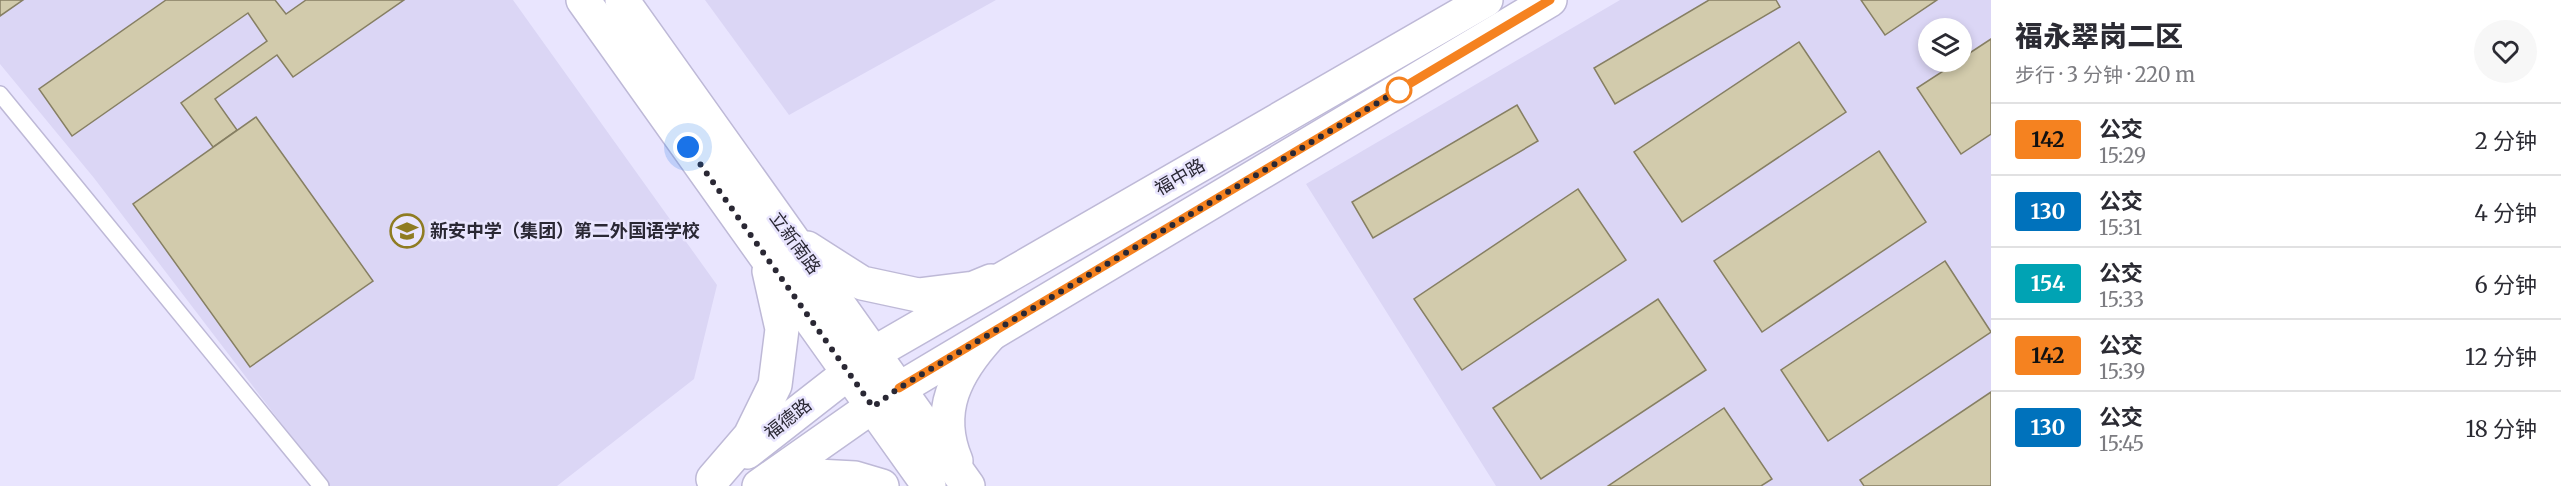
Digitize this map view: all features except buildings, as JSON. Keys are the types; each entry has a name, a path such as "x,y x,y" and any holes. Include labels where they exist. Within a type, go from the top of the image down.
{"street":[{"name":"立新南路","path":"583,0 740,220 861,363 886,398 966,483"},
{"name":"立新南路","path":"622,0 772,211 861,363"},
{"name":"福中路","path":"861,363 1031,262 1486,0"},
{"name":"福中路","path":"886,398 1550,0"},
{"path":"772,211 813,253 862,283 918,295 974,288 1031,262"},
{"path":"708,482 750,436 775,385 782,329 770,274 740,220"},
{"path":"966,483 952,451 948,417 958,377 969,358 991,333"},
{"name":"福德路","path":"708,482 861,363"},
{"name":"立新南路","path":"886,398 929,486"},
{"name":"福德路","path":"759,486 886,398"},
{"path":"774,486 817,476 855,478 882,486"}],"lane":[{"path":"0,94 321,486"}],"shaded area":[{"name":"新安中学（集团）第二外国语学校","path":"0,0 513,0 717,285 694,379 557,486 329,486 94,178 0,64"},
{"path":"705,0 996,0 789,115"},
{"path":"1620,0 1991,0 1991,486 1496,486 1306,184"}],"bus line":[{"name":"142","path":"899,388 1550,0"}],"place":[{"name":"新安中学（集团）第二外国语学校","path":"407,231"}],"route":[{"path":"688,147 873,407 899,388 1399,90"}]}
